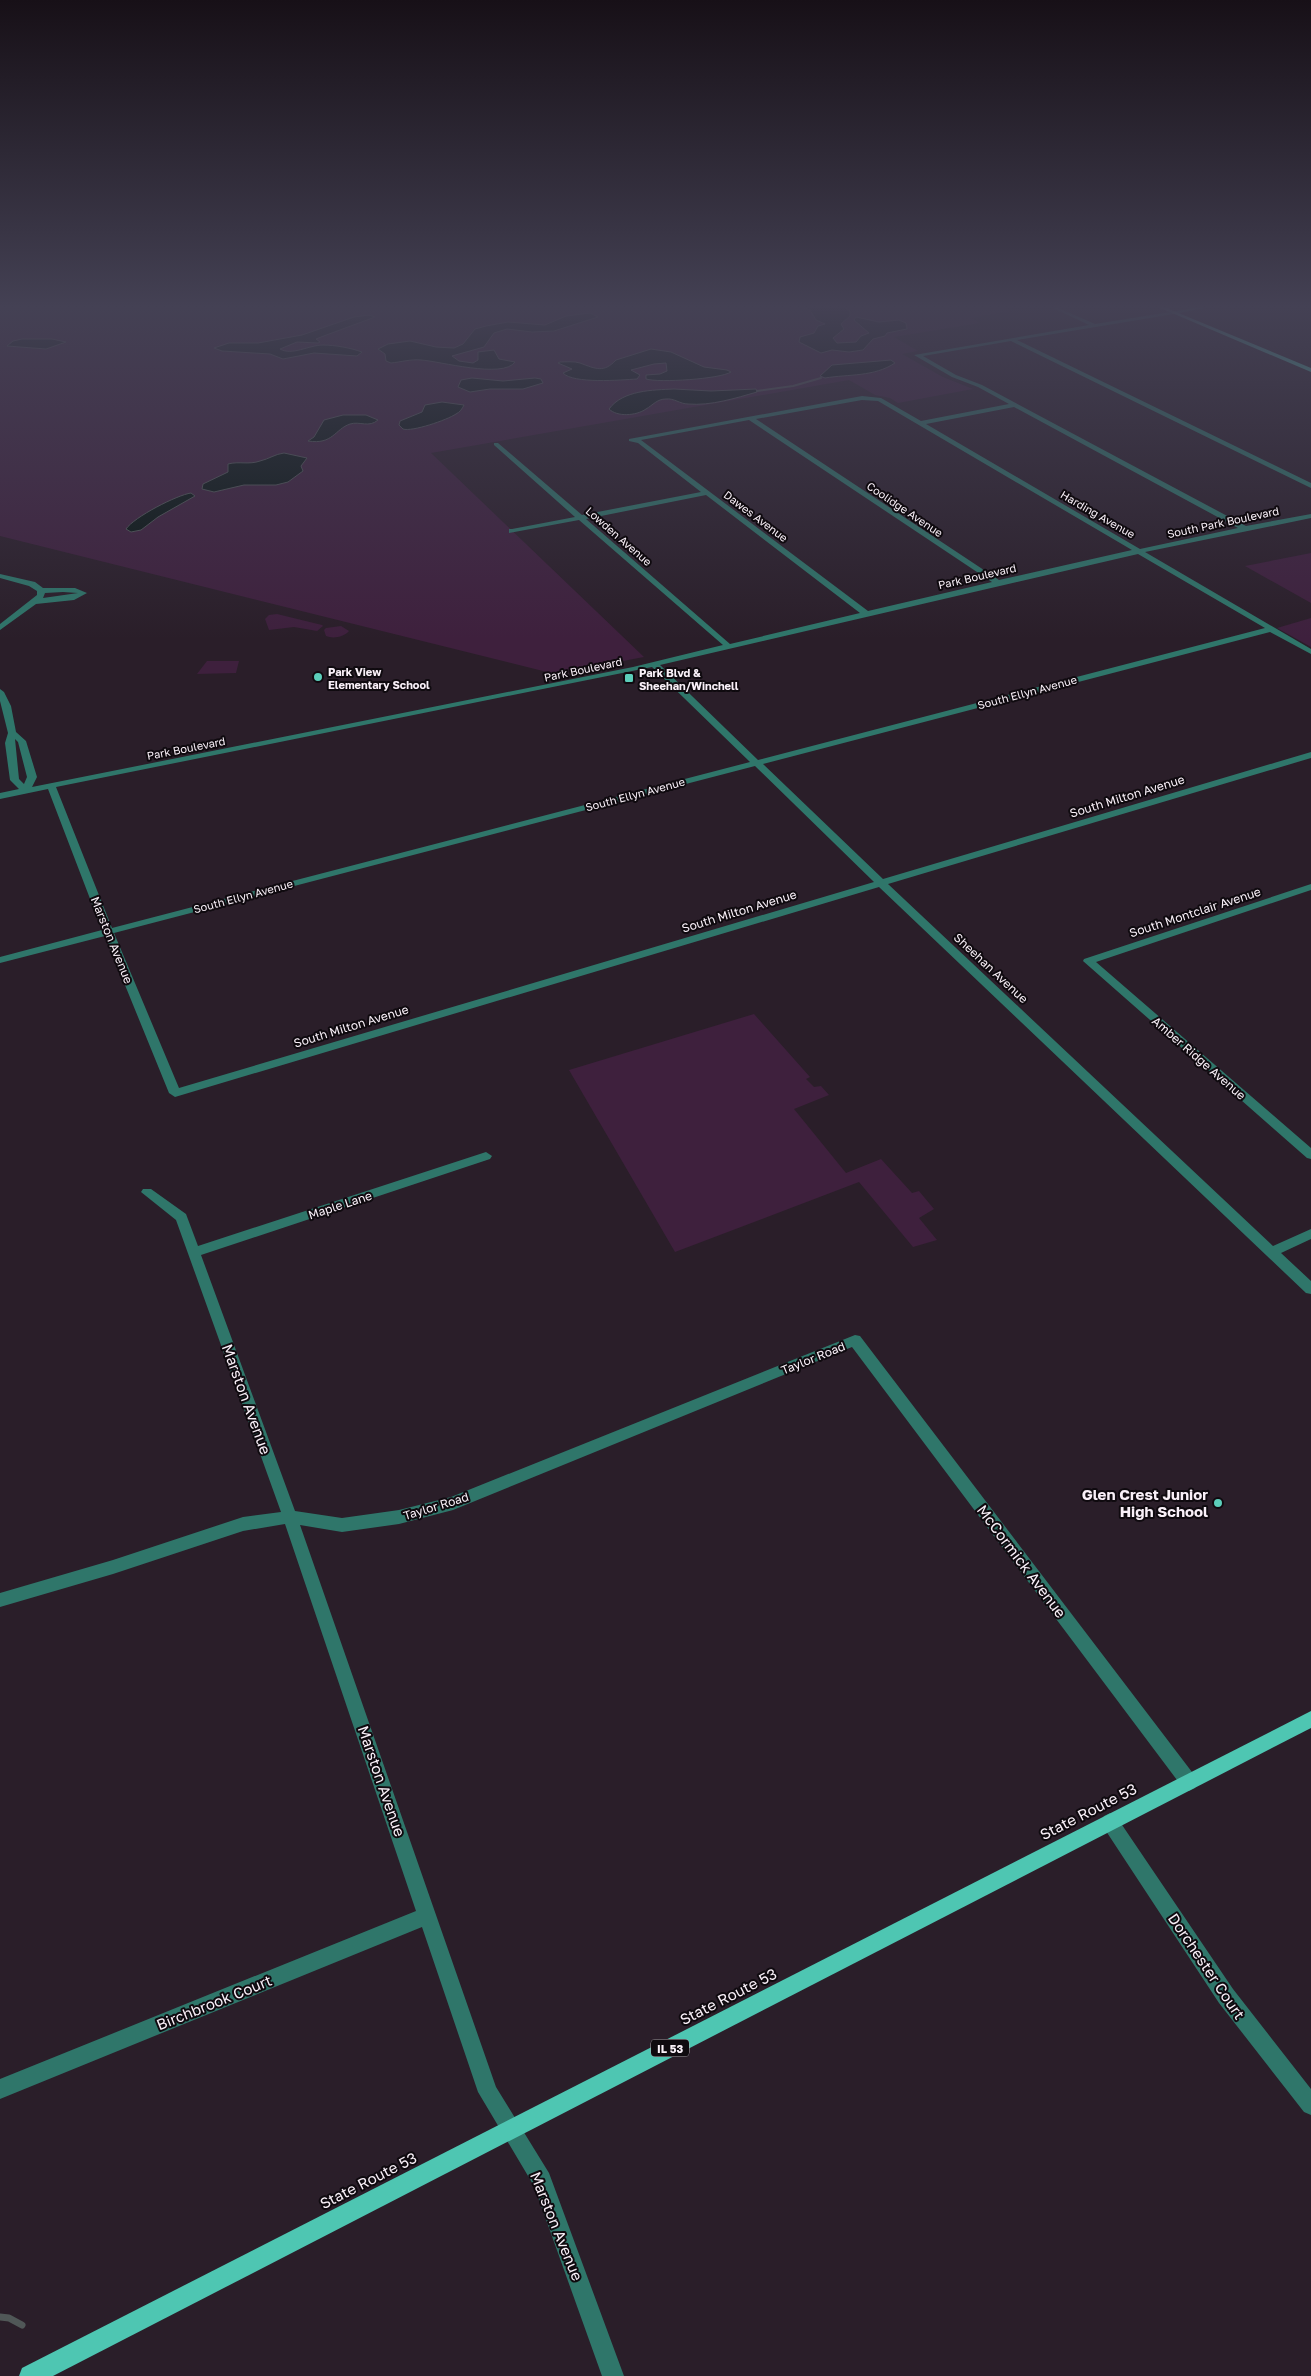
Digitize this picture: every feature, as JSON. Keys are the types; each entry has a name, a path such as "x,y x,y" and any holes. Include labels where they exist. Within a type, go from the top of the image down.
{"main road":[{"name":"State Route 53","path":"30,2376 1311,1719"}],"street":[{"name":"Dawes Avenue","path":"750,418 631,440 640,442 866,614"},
{"name":"Coolidge Avenue","path":"750,418 998,583"},
{"name":"Harding Avenue","path":"911,418 1311,652"},
{"path":"920,423 947,418"},
{"path":"1038,418 1244,528"},
{"path":"1172,418 1311,486"},
{"name":"Lowden Avenue","path":"496,444 728,646"},
{"path":"512,531 708,493"},
{"name":"South Park Boulevard","path":"1140,552 1244,528 1311,516"},
{"name":"Park Boulevard","path":"26,791 513,695 1140,552"},
{"path":"0,576 32,584 41,590 51,592 74,589 83,593 74,598 47,599 34,602"},
{"path":"0,628 41,596 41,590"},
{"name":"South Ellyn Avenue","path":"0,960 1271,629"},
{"name":"Sheehan Avenue","path":"655,664 756,763 1311,1289"},
{"path":"0,692 12,733 22,741 32,777 26,791"},
{"path":"12,733 9,743 15,780 26,791"},
{"name":"South Milton Avenue","path":"175,1093 1311,756"},
{"name":"Marston Avenue","path":"51,786 108,932 175,1093"},
{"path":"0,796 26,791"},
{"name":"South Montclair Avenue","path":"1088,961 1311,888"},
{"name":"Amber Ridge Avenue","path":"1088,961 1311,1155"},
{"name":"Maple Lane","path":"193,1253 486,1156"},
{"name":"Marston Avenue","path":"147,1192 181,1217 290,1517 488,2092 542,2180 613,2376"},
{"path":"1272,1252 1311,1234"},
{"name":"Taylor Road","path":"0,1600 114,1567 243,1524 290,1517 342,1524 399,1517 453,1503 855,1340"},
{"name":"McCormick Avenue","path":"855,1340 1189,1782"},
{"name":"Dorchester Court","path":"1110,1822 1226,1996 1311,2105"},
{"name":"Birchbrook Court","path":"0,2089 428,1915"}],"shaded area":[{"path":"0,418 632,418 431,453 644,657 555,674 0,536"},
{"path":"332,418 373,418 378,420 371,424 350,424 323,441 308,441 314,437 324,420"},
{"path":"408,418 447,418 414,429 403,429 399,425 400,421"},
{"path":"284,453 307,458 301,466 303,471 288,482 276,485 244,485 214,492 202,489 203,484 228,472 228,464 256,462"},
{"path":"191,493 195,496 158,517 141,530 131,532 126,529 156,507"},
{"path":"1311,553 1311,603 1245,566"},
{"path":"277,614 323,626 317,631 294,627 269,630 265,619 269,615"},
{"path":"1311,618 1311,647 1277,628"},
{"path":"341,626 349,631 338,637 326,636 324,630 326,628"},
{"path":"207,661 239,661 236,673 197,674"},
{"path":"754,1014 810,1077 806,1079 814,1087 821,1086 829,1095 794,1109 846,1173 881,1159 912,1193 919,1191 934,1209 919,1218 937,1240 913,1247 859,1182 675,1252 569,1070"}],"waterway":[{"path":"0,2317 9,2318 22,2325"}],"place":[{"name":"Park View Elementary School","path":"318,677"},
{"name":"Park Blvd & Sheehan/Winchell","path":"629,678"},
{"name":"Glen Crest Junior High School","path":"1218,1503"}]}
